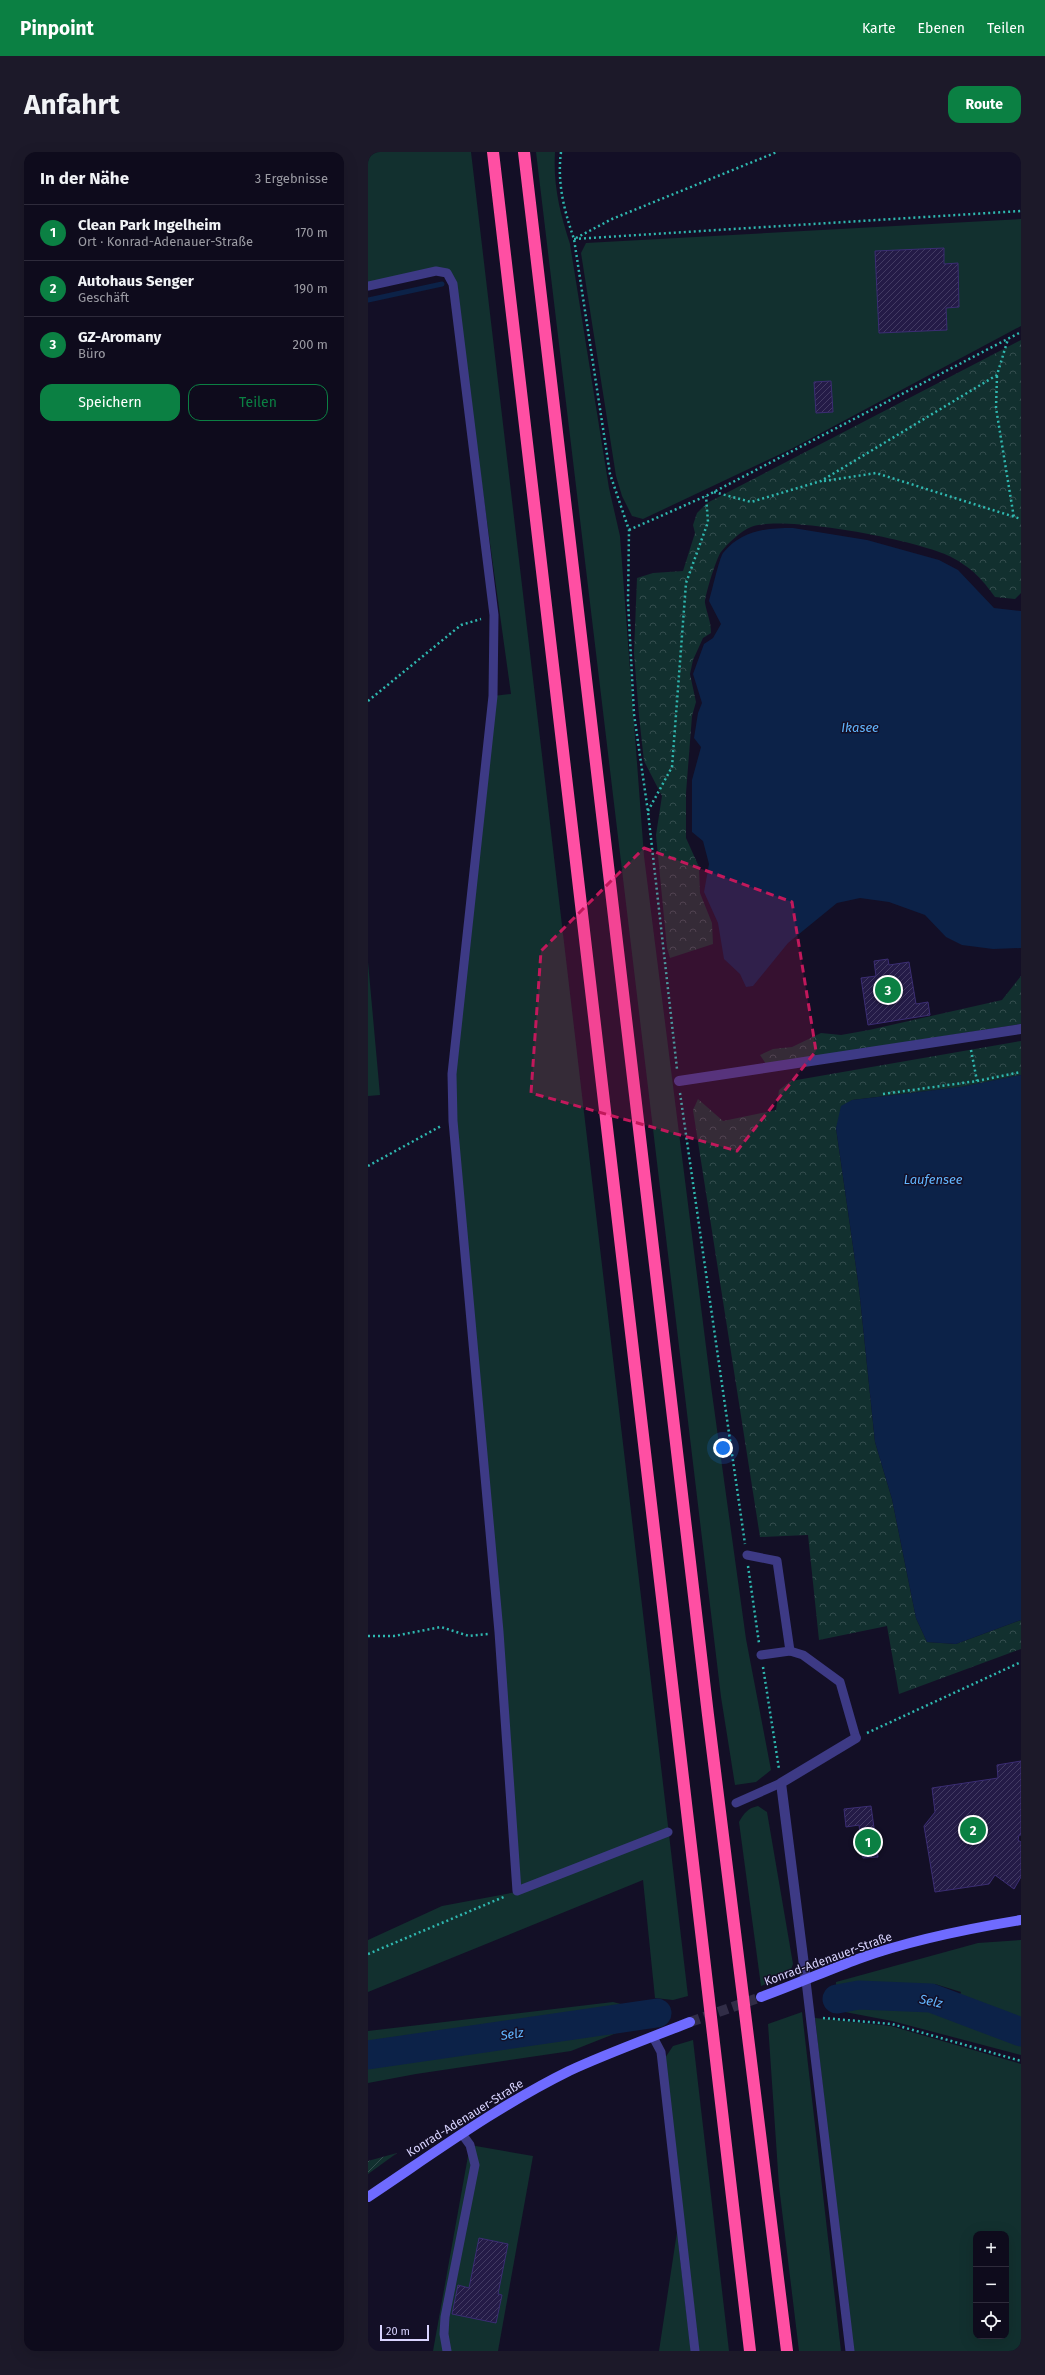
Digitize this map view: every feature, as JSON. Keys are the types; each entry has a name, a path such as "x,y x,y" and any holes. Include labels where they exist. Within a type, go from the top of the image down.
{"highway":[{"path":"493,152 750,2351"},
{"path":"524,152 708,1715 787,2351"}],"main road":[{"name":"Konrad-Adenauer-Straße","path":"762,1997 859,1959 923,1940 979,1926 1021,1920"},
{"name":"Konrad-Adenauer-Straße","path":"368,2197 494,2112 570,2071 690,2022"}],"street":[{"path":"679,1081 1021,1029"},
{"path":"806,1981 781,1783 856,1738"}],"lane":[{"path":"368,286 436,272 447,273 453,284 494,615 493,696 452,1074 453,1121 498,1632 517,1892 668,1832"},
{"path":"747,1555 757,1555 777,1561 790,1651"},
{"path":"761,1655 790,1651 803,1655 840,1682 856,1738"},
{"path":"736,1803 781,1783"},
{"path":"806,1981 850,2351"},
{"path":"654,2037 660,2052 695,2351"},
{"path":"447,2351 444,2334 445,2317 475,2165 470,2145 462,2134"}],"path":[{"path":"561,152 558,171 563,206 574,239 610,474 629,530 628,601 634,714 648,812 679,1081 761,1655 781,1783"},
{"path":"574,239 612,219 777,152"},
{"path":"574,239 1021,211"},
{"path":"629,530 706,496 1021,332"},
{"path":"1008,339 997,375 996,408 1014,518"},
{"path":"821,482 997,375"},
{"path":"713,492 751,502 821,482 876,473 1021,519"},
{"path":"648,812 672,767 686,583 708,522 706,496"},
{"path":"368,701 461,625 494,615"},
{"path":"972,1053 977,1081"},
{"path":"883,1094 977,1081 1021,1072"},
{"path":"368,1166 425,1134 453,1121"},
{"path":"368,1636 394,1636 441,1627 469,1636 498,1632"},
{"path":"856,1738 1021,1662"},
{"path":"368,1954 517,1892"},
{"path":"809,2015 892,2024 1021,2061"}],"highlighted area":[{"path":"644,848 792,902 816,1051 737,1151 531,1093 541,951"}],"green space":[{"path":"368,152 471,152 688,1996 673,2000 655,1998 643,1880 368,1992 368,1940 442,1906 516,1892 452,1074 493,696 511,694 456,299 447,273 368,286"},
{"path":"536,152 555,152 555,176 558,199 570,244 609,488 620,536 644,856 711,1386 746,1639 771,1770 756,1782 735,1785 721,1697"},
{"path":"1021,219 1021,326 793,448 643,519 632,516 622,496 616,476 581,253 586,243"},
{"path":"1021,340 1021,593 1015,599 995,597 972,570 953,558 937,551 884,537 853,531 792,524 768,524 751,527 743,531 727,545 719,555 705,600 711,633 703,638 693,660 690,674 696,702 692,716 686,793 686,838 699,867 700,893 712,923 713,944 670,958 667,948 656,835 662,796 644,761 639,716 634,653 637,578 653,573 683,571 695,533 693,525 697,513 707,503"},
{"path":"368,962 380,1095 368,1096"},
{"path":"1021,976 1021,1024 766,1064 760,1055 773,1049 792,1047 821,1033 841,1035 869,1030 1002,1000"},
{"path":"1021,1041 1021,1075 961,1087 852,1100 836,1128 859,1288 875,1442 892,1499 916,1618 927,1642 956,1644 1021,1620 1021,1649 899,1694 887,1626 819,1640 808,1535 760,1537 693,1110 698,1099 723,1121 776,1110 779,1090 791,1081"},
{"path":"758,1806 767,1812 793,1964 789,1975 761,1986 739,1822 747,1811"},
{"path":"1021,1940 1021,2055 892,2021 845,2012 836,2004 836,1982 978,1943","holes":["935,1984 961,1992 955,2012 926,2005"]},
{"path":"613,2002 657,2013 652,2019 571,2051 416,2074 368,2083 368,2031"},
{"path":"802,2012 841,2351 799,2351 779,2186 768,2024"},
{"path":"815,2018 891,2026 1021,2064 1021,2351 852,2351"},
{"path":"693,2040 729,2351 699,2351 665,2058 673,2046"},
{"path":"470,2145 533,2156 498,2351 433,2351"},
{"path":"397,2153 368,2174 368,2161"},
{"path":"677,2232 691,2351 659,2351"}],"water":[{"name":"Ikasee","path":"793,528 867,540 939,560 958,570 994,608 1021,611 1021,948 993,949 962,945 946,937 925,915 889,902 860,898 837,903 788,943 753,986 746,987 740,974 724,959 718,923 704,892 709,864 703,841 692,832 692,780 701,747 694,738 698,713 702,703 693,674 704,644 713,638 721,624 709,601 723,553 730,545 746,535 764,530"},
{"name":"Laufensee","path":"1021,1075 1021,1620 956,1644 927,1642 916,1618 892,1499 875,1442 859,1288 836,1128 841,1106 852,1100 961,1087"}],"building":[{"path":"944,248 944,264 958,263 959,307 946,308 947,330 879,333 875,251"},
{"path":"831,381 833,412 816,413 814,382"},
{"path":"888,959 889,965 909,962 916,1004 928,1002 930,1015 868,1025 861,978 876,976 874,961"},
{"path":"1021,1761 1021,1835 1019,1835 1018,1840 1021,1842 1021,1877 1014,1889 995,1875 989,1884 935,1892 924,1826 935,1812 932,1788 998,1778 997,1765"},
{"path":"871,1806 878,1857 863,1858 859,1825 846,1827 844,1809"},
{"path":"479,2238 508,2244 498,2294 502,2295 496,2323 452,2314 458,2285 469,2288"}],"waterway":[{"path":"368,300 442,284"},
{"name":"Selz","path":"837,1999 859,1995 931,1998 1021,2032"},
{"name":"Selz","path":"368,2055 657,2013"}],"tunnel":[{"path":"690,2022 761,1997"}],"place":[{"name":"GZ-Aromany","path":"888,990"},
{"name":"Autohaus Senger","path":"973,1830"},
{"name":"Clean Park Ingelheim","path":"868,1842"}]}
